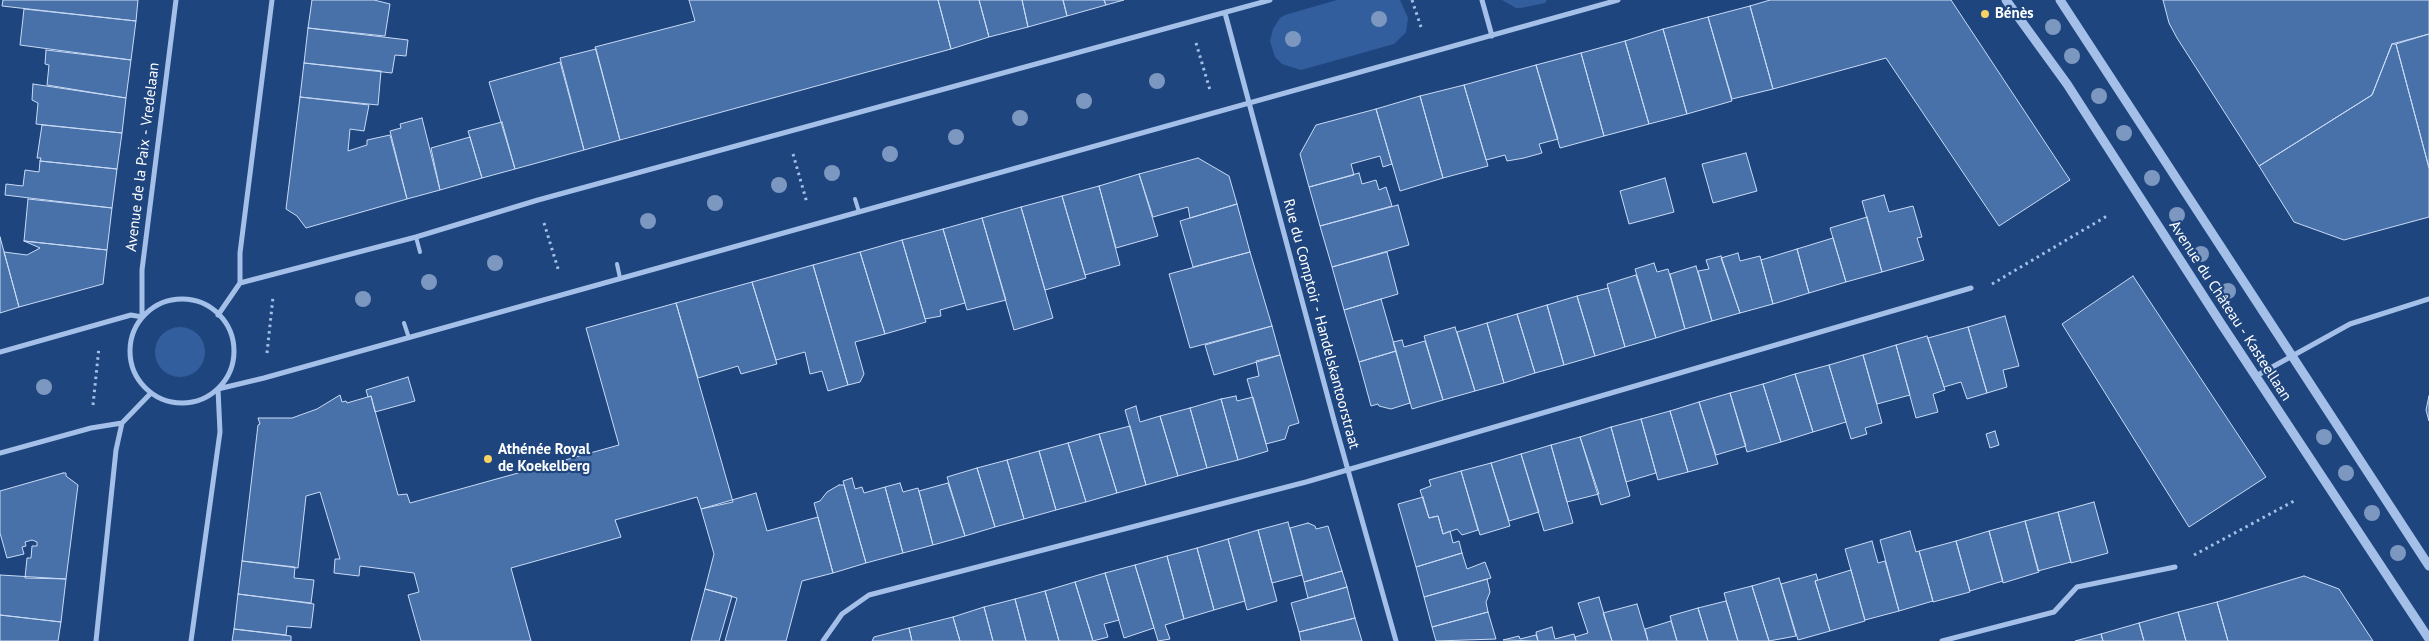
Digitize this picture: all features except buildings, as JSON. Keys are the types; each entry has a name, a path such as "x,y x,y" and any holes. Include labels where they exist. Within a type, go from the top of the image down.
{"street":[{"name":"Avenue de la Paix - Vredelaan","path":"142,317 142,270 176,0"},
{"path":"218,315 240,283 240,253 272,0"},
{"path":"240,283 416,237 538,200 1270,0"},
{"path":"1482,0 1492,36"},
{"path":"191,641 220,432 218,389 230,372 234,351 230,331 218,315 203,304 190,300 176,300 149,308 142,317 130,343 130,357 138,377 151,393 168,401 186,403 203,398 218,389 410,338 1618,0"},
{"name":"Avenue du Château - Kasteellaan","path":"2006,0 2067,84 2429,639"},
{"name":"Avenue du Château - Kasteellaan","path":"2060,0 2429,566"},
{"name":"Rue du Comptoir - Handelskantoorstraat","path":"1225,13 1248,105 1396,641"},
{"path":"823,641 842,614 869,595 1296,484 1971,288"},
{"path":"2256,376 2350,324 2429,300"},
{"path":"0,352 132,315 142,317"},
{"path":"96,641 116,450 122,423 151,393"},
{"path":"0,453 91,428 122,423"},
{"path":"1942,641 2054,612 2078,587 2175,567"}],"lane":[{"path":"855,198 859,212"},
{"path":"416,237 420,252"},
{"path":"617,264 620,278"},
{"path":"404,322 410,338"}],"path":[{"path":"1412,0 1429,54"},
{"path":"1195,38 1211,96"},
{"path":"792,148 809,210"},
{"path":"1971,288 1990,285 2108,216"},
{"path":"542,217 561,280"},
{"path":"266,361 274,291"},
{"path":"93,408 99,342"},
{"path":"2175,567 2208,546 2294,502"}],"shaded area":[{"path":"1337,0 1400,0 1408,18 1406,32 1394,44 1301,70 1282,64 1275,57 1270,41 1273,29 1280,18"},
{"path":"1502,0 1547,0 1545,3 1516,8"},
{"path":"180,327 190,329 198,334 203,342 205,352 203,362 198,370 190,375 180,377 170,375 162,370 157,362 155,352 157,342 162,334 170,329"}],"place":[{"name":"Bénès","path":"1985,14"},
{"name":"Athénée Royal de Koekelberg","path":"488,459"}]}
